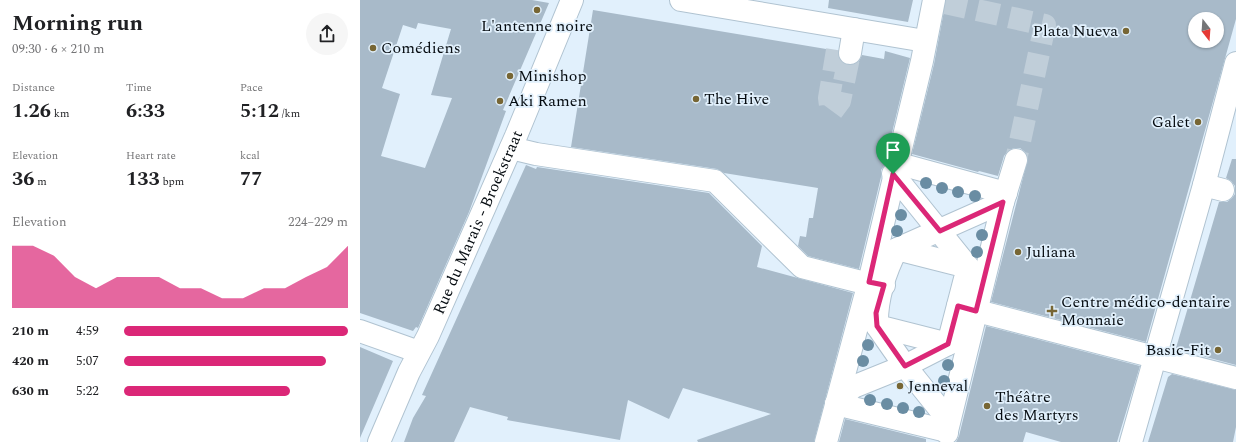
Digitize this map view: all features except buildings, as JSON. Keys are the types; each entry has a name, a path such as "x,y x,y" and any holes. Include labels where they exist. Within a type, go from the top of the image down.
{"street":[{"name":"Rue du Marais - Broekstraat","path":"379,442 409,372 428,336 511,148 572,0"},
{"path":"681,0 925,42"},
{"path":"826,442 836,404 884,288 895,169 934,0"},
{"path":"844,52 848,28"},
{"path":"1131,442 1156,358 1213,188 1236,63"},
{"path":"511,148 536,154 715,181 802,267 884,288"},
{"path":"836,404 853,387 905,366 948,344 960,307 1005,197 1016,160"},
{"path":"895,169 1005,197"},
{"path":"895,169 968,267 960,307 946,437"},
{"path":"884,288 940,231 1005,197"},
{"path":"884,288 920,259 944,265 968,267"},
{"path":"884,288 902,330 926,336 948,344"},
{"path":"884,288 905,366 942,412 946,437"},
{"path":"960,307 1236,378"},
{"path":"360,331 419,352"},
{"path":"836,404 946,437"}],"tunnel":[{"path":"945,3 1045,25 1016,160"},
{"path":"837,50 829,98 831,113 840,101 850,53"}],"place":[{"name":"L'antenne noire","path":"537,10"},
{"name":"Plata Nueva","path":"1126,31"},
{"name":"Comédiens","path":"373,48"},
{"name":"Minishop","path":"510,76"},
{"name":"The Hive","path":"696,99"},
{"name":"Aki Ramen","path":"500,101"},
{"name":"Galet","path":"1198,122"},
{"name":"Juliana","path":"1018,252"},
{"name":"Centre médico-dentaire Monnaie","path":"1052,311"},
{"name":"Basic-Fit","path":"1218,350"},
{"name":"Jenneval","path":"900,386"},
{"name":"Théâtre des Martyrs","path":"987,406"}],"route":[{"path":"893,174 940,231 1003,202 976,311 958,306 948,344 905,366 877,326 876,313 884,285 869,282 893,174"}]}
